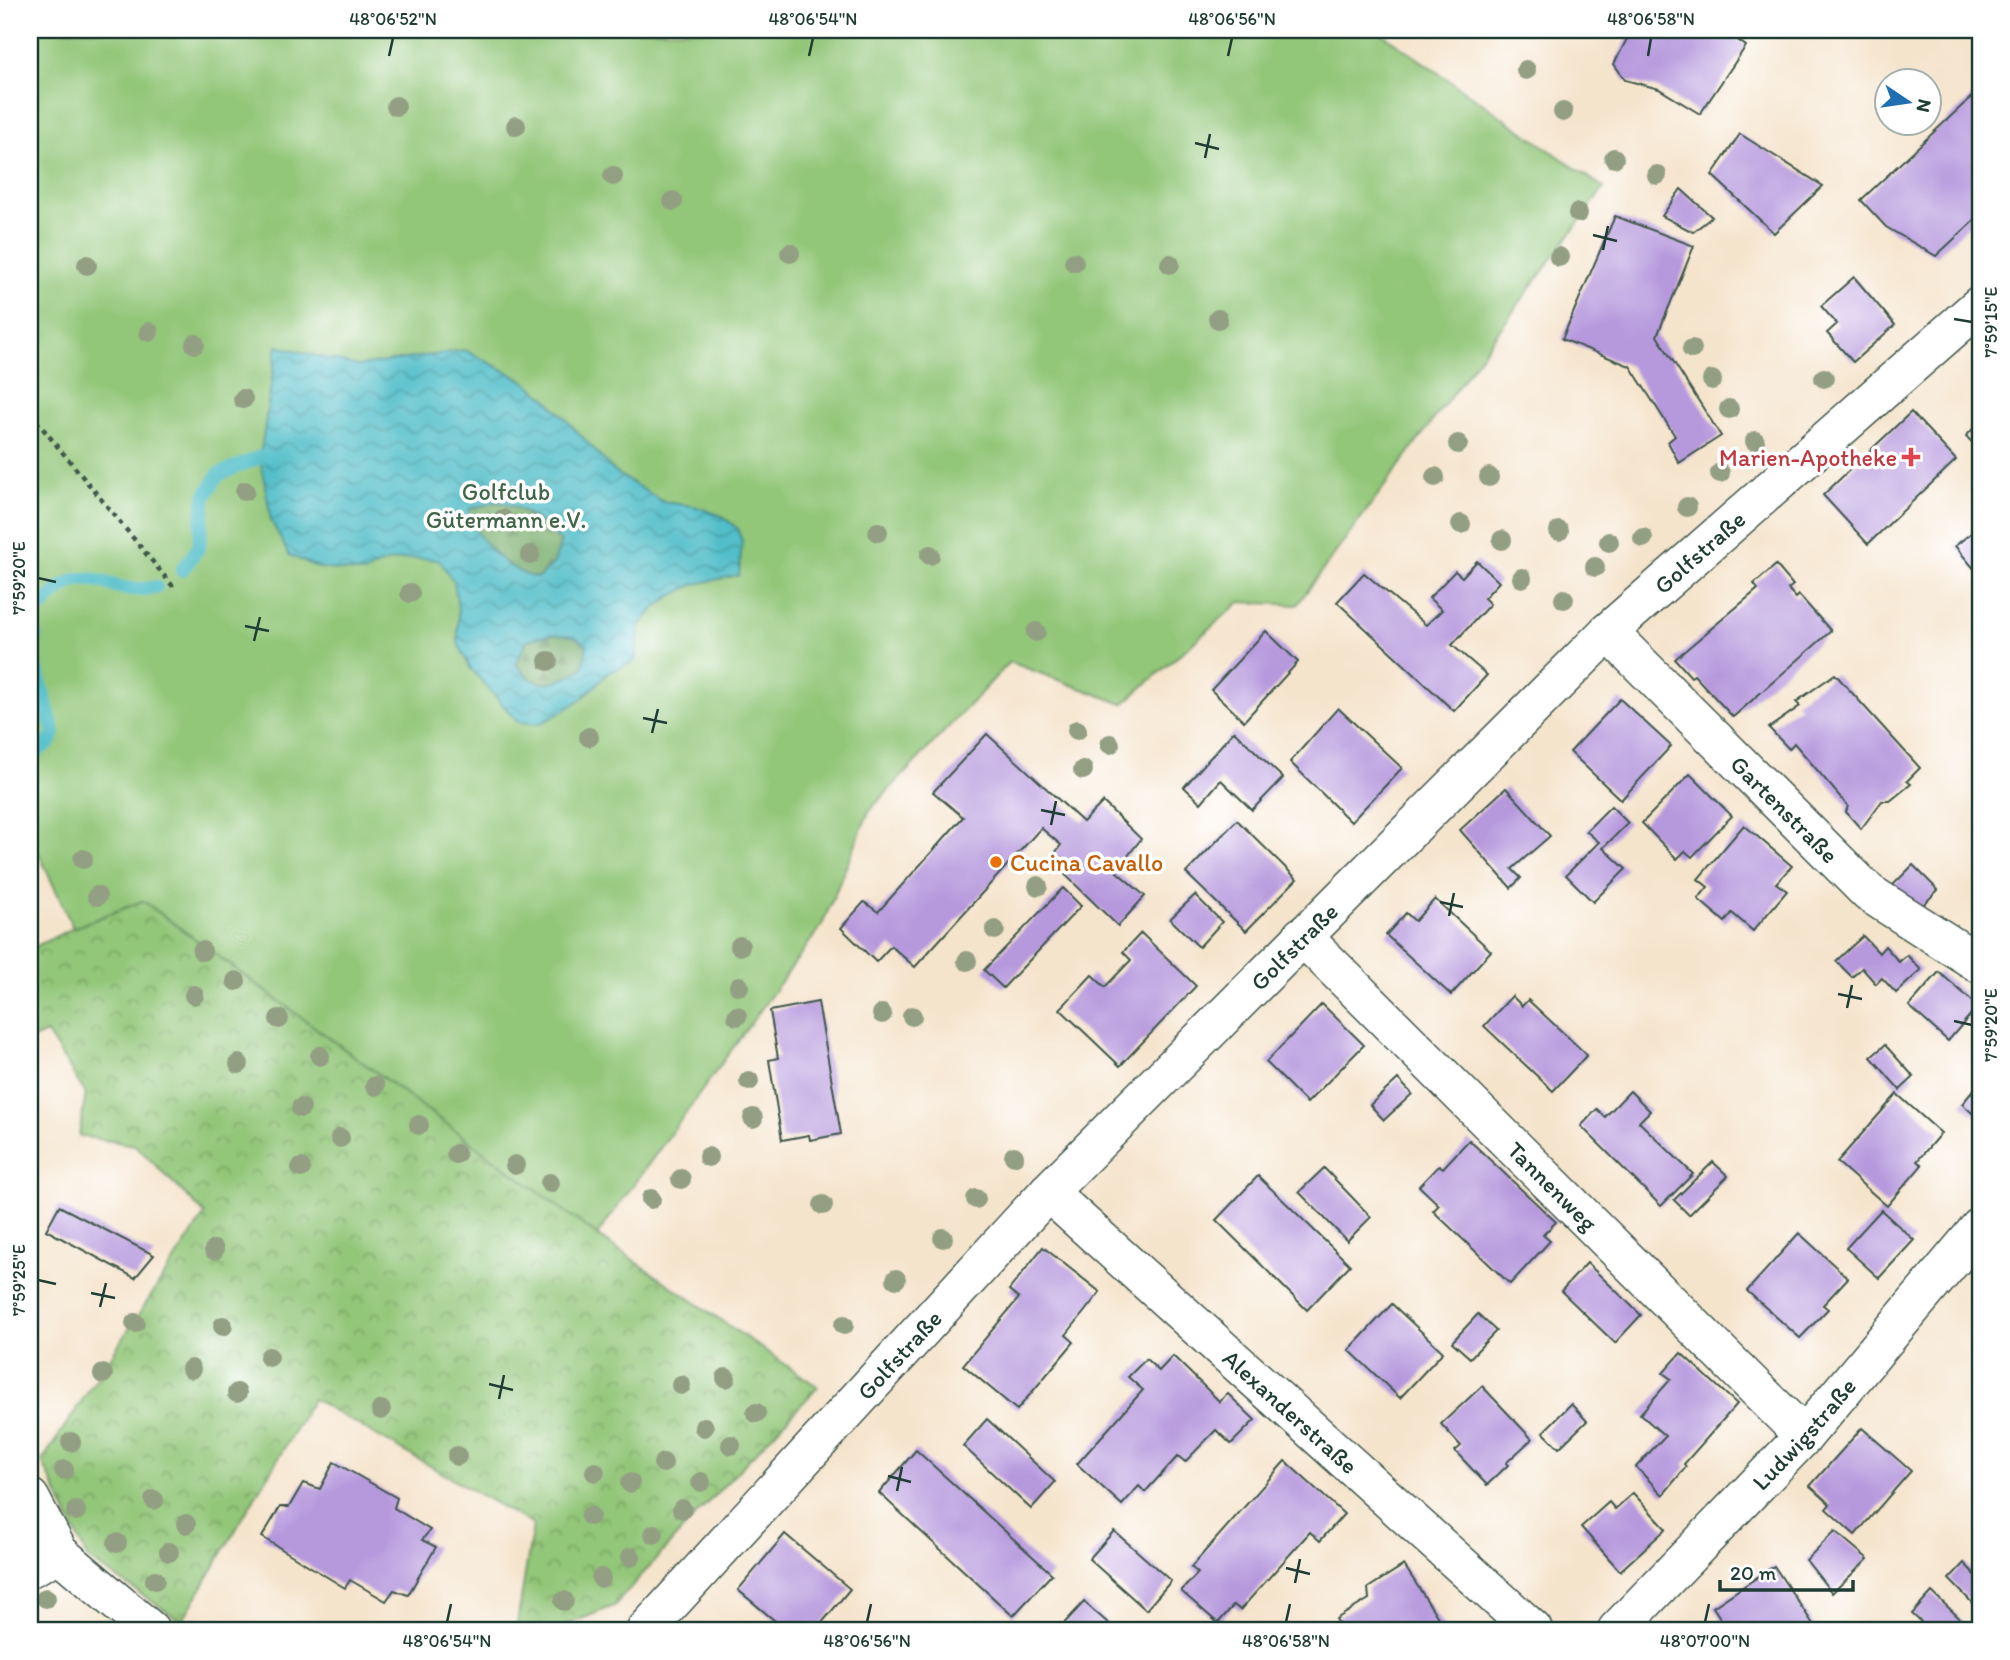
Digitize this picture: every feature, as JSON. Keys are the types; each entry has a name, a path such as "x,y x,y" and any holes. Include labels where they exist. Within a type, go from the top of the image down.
{"street":[{"name":"Golfstraße","path":"646,1630 1048,1192 1608,632 1980,305"},
{"name":"Gartenstraße","path":"1608,632 1869,893 1980,964"},
{"name":"Tannenweg","path":"1302,936 1804,1436"},
{"name":"Alexanderstraße","path":"1048,1192 1532,1630"},
{"name":"Ludwigstraße","path":"1617,1630 1804,1436 1980,1227"},
{"path":"30,1498 44,1561 150,1630"}],"path":[{"path":"30,413 176,590"}],"green space":[{"name":"Golfclub Gütermann e.V.","path":"30,30 1377,30 1604,188 1297,605 1240,602 1123,704 1010,662 869,811 822,925 597,1235 143,901 73,928 30,834"},
{"path":"496,502 523,511 540,522 561,542 554,563 538,578 504,562 476,532 469,509"},
{"path":"551,634 574,636 587,645 583,668 556,682 540,682 524,673 516,664 527,640"},
{"path":"143,901 597,1235 818,1387 614,1606 554,1630 516,1630 533,1525 313,1399 182,1621 88,1559 42,1461 205,1214 135,1145 79,1136 86,1094 47,1033 30,1040 30,949 73,928"}],"water":[{"path":"277,346 358,366 465,350 523,380 545,397 615,472 664,502 694,506 722,516 737,528 742,541 739,575 695,584 669,597 653,610 640,626 635,661 608,673 582,699 539,724 518,722 470,668 458,643 458,610 454,582 439,560 400,559 381,564 365,573 319,568 289,555 271,520 260,457","holes":["496,502 523,511 540,522 561,542 554,563 538,578 504,562 476,531 469,509","551,634 574,636 587,645 583,668 556,682 540,682 532,679 516,664 527,640"]}],"building":[{"path":"1611,30 1730,30 1728,33 1746,46 1700,114 1659,89 1625,80 1614,64 1627,39"},
{"path":"1980,89 1980,215 1936,256 1886,227 1861,200 1930,136 1944,136 1944,123"},
{"path":"1740,134 1823,186 1774,233 1712,175"},
{"path":"1681,189 1712,217 1693,232 1662,216"},
{"path":"1615,216 1694,246 1657,336 1721,436 1679,463 1668,442 1675,436 1630,366 1562,339"},
{"path":"1854,277 1895,325 1853,362 1827,333 1837,324 1821,306"},
{"path":"1911,412 1956,460 1868,544 1823,495"},
{"path":"1980,422 1980,451 1966,436"},
{"path":"1980,526 1980,576 1955,546"},
{"path":"1477,561 1499,582 1484,598 1490,604 1452,645 1487,675 1454,711 1337,602 1364,573 1426,625 1442,610 1429,598 1455,571 1462,577"},
{"path":"1776,565 1793,585 1788,589 1796,598 1799,595 1831,631 1733,717 1694,675 1691,677 1675,659 1758,589 1754,584"},
{"path":"1266,631 1298,662 1244,721 1211,690"},
{"path":"1835,674 1920,768 1907,781 1911,784 1890,801 1882,801 1861,829 1846,812 1848,806 1794,743 1789,749 1769,728 1800,706 1796,702"},
{"path":"1620,699 1671,746 1621,800 1570,752"},
{"path":"1338,708 1402,768 1351,822 1290,762"},
{"path":"1234,731 1283,778 1252,810 1221,780 1201,803 1184,787"},
{"path":"987,734 1083,822 1103,802 1141,839 1116,871 1145,896 1118,926 1050,860 1061,845 1041,828 915,967 891,946 876,962 841,928 864,902 878,912 963,817 933,792"},
{"path":"1690,774 1732,816 1692,857 1685,851 1677,859 1642,823"},
{"path":"1506,788 1550,836 1512,869 1521,878 1511,888 1460,830"},
{"path":"1611,806 1628,823 1603,848 1626,869 1593,902 1566,875 1599,842 1586,831"},
{"path":"1237,820 1297,879 1246,931 1186,873"},
{"path":"1744,825 1792,866 1776,883 1787,891 1753,931 1732,913 1725,922 1698,899 1708,887 1698,879"},
{"path":"1913,865 1938,890 1915,913 1890,888"},
{"path":"1063,888 1081,906 1003,988 984,970"},
{"path":"1195,895 1222,922 1199,947 1170,919"},
{"path":"1435,899 1491,951 1451,995 1386,935 1406,913 1415,921"},
{"path":"1141,933 1196,986 1120,1066 1060,1009 1092,975 1105,987 1131,960 1123,952"},
{"path":"1863,936 1879,953 1885,946 1899,962 1907,955 1921,970 1896,993 1882,978 1876,984 1862,968 1852,977 1836,961"},
{"path":"1939,972 1978,1006 1948,1041 1909,1006"},
{"path":"1512,996 1522,1006 1528,1000 1587,1055 1553,1091 1484,1026"},
{"path":"818,1002 841,1134 810,1140 809,1135 782,1140 769,1060 778,1058 770,1011"},
{"path":"1322,1004 1364,1045 1307,1103 1266,1062"},
{"path":"1885,1045 1914,1077 1900,1090 1871,1057"},
{"path":"1398,1079 1412,1094 1384,1120 1370,1105"},
{"path":"1980,1082 1980,1120 1962,1104"},
{"path":"1630,1091 1650,1111 1639,1122 1693,1174 1661,1206 1581,1126 1597,1109 1605,1117"},
{"path":"1897,1094 1941,1133 1917,1161 1922,1165 1887,1206 1837,1162"},
{"path":"1469,1140 1556,1222 1543,1235 1550,1241 1510,1284 1433,1211 1439,1205 1419,1186 1439,1165 1443,1168"},
{"path":"1713,1162 1728,1176 1689,1215 1674,1200"},
{"path":"1324,1168 1371,1217 1347,1241 1299,1192"},
{"path":"1258,1176 1350,1265 1307,1310 1216,1220"},
{"path":"30,1200 38,1204 30,1220"},
{"path":"59,1206 154,1255 135,1278 46,1230"},
{"path":"1881,1210 1914,1240 1879,1278 1846,1248"},
{"path":"1799,1233 1848,1278 1823,1305 1828,1309 1800,1338 1747,1291"},
{"path":"1043,1247 1100,1292 1066,1335 1074,1342 1017,1410 963,1365 1019,1298 1009,1290"},
{"path":"1587,1263 1641,1315 1615,1343 1561,1291"},
{"path":"1392,1304 1443,1352 1400,1398 1349,1350"},
{"path":"1478,1314 1496,1331 1470,1358 1452,1342"},
{"path":"1681,1353 1737,1404 1684,1464 1686,1467 1663,1495 1636,1467 1665,1436 1640,1414 1671,1379 1663,1373"},
{"path":"1173,1356 1220,1402 1227,1393 1255,1420 1231,1444 1216,1430 1185,1462 1178,1456 1145,1492 1139,1486 1122,1505 1077,1464 1143,1390 1128,1377 1146,1359 1159,1371"},
{"path":"1482,1386 1532,1439 1487,1485 1455,1451 1461,1446 1441,1424"},
{"path":"1571,1404 1587,1421 1559,1448 1543,1432"},
{"path":"987,1419 1055,1482 1031,1509 963,1446"},
{"path":"1862,1428 1911,1471 1855,1535 1826,1509 1830,1504 1810,1486"},
{"path":"916,1450 1052,1574 1013,1616 879,1493"},
{"path":"1285,1461 1344,1514 1320,1541 1310,1532 1240,1610 1234,1605 1218,1623 1181,1591 1198,1573 1191,1567"},
{"path":"334,1462 397,1498 394,1508 430,1530 422,1540 436,1547 408,1595 394,1590 386,1601 350,1580 345,1588 262,1537 280,1507 289,1507 303,1483 320,1489"},
{"path":"1633,1493 1666,1529 1620,1571 1581,1527 1609,1502 1615,1509"},
{"path":"1114,1531 1171,1581 1146,1610 1089,1559"},
{"path":"1835,1531 1868,1559 1832,1593 1806,1560"},
{"path":"785,1534 850,1589 816,1630 786,1630 738,1590"},
{"path":"1964,1563 1980,1580 1980,1611 1949,1579"},
{"path":"1404,1565 1446,1630 1343,1630 1336,1619 1369,1599 1368,1588"},
{"path":"1774,1566 1817,1630 1728,1630 1713,1607"},
{"path":"1932,1592 1972,1630 1913,1630 1921,1622 1912,1614"},
{"path":"1084,1602 1116,1630 1058,1630"}],"waterway":[{"path":"182,570 199,547 205,496 218,475 260,457"},
{"path":"44,605 60,589 73,581 85,579 122,588 156,587"},
{"path":"35,634 32,652 54,733 49,743 36,751"}],"place":[{"name":"Marien-Apotheke","path":"1911,457"},
{"name":"Cucina Cavallo","path":"996,862"}]}
